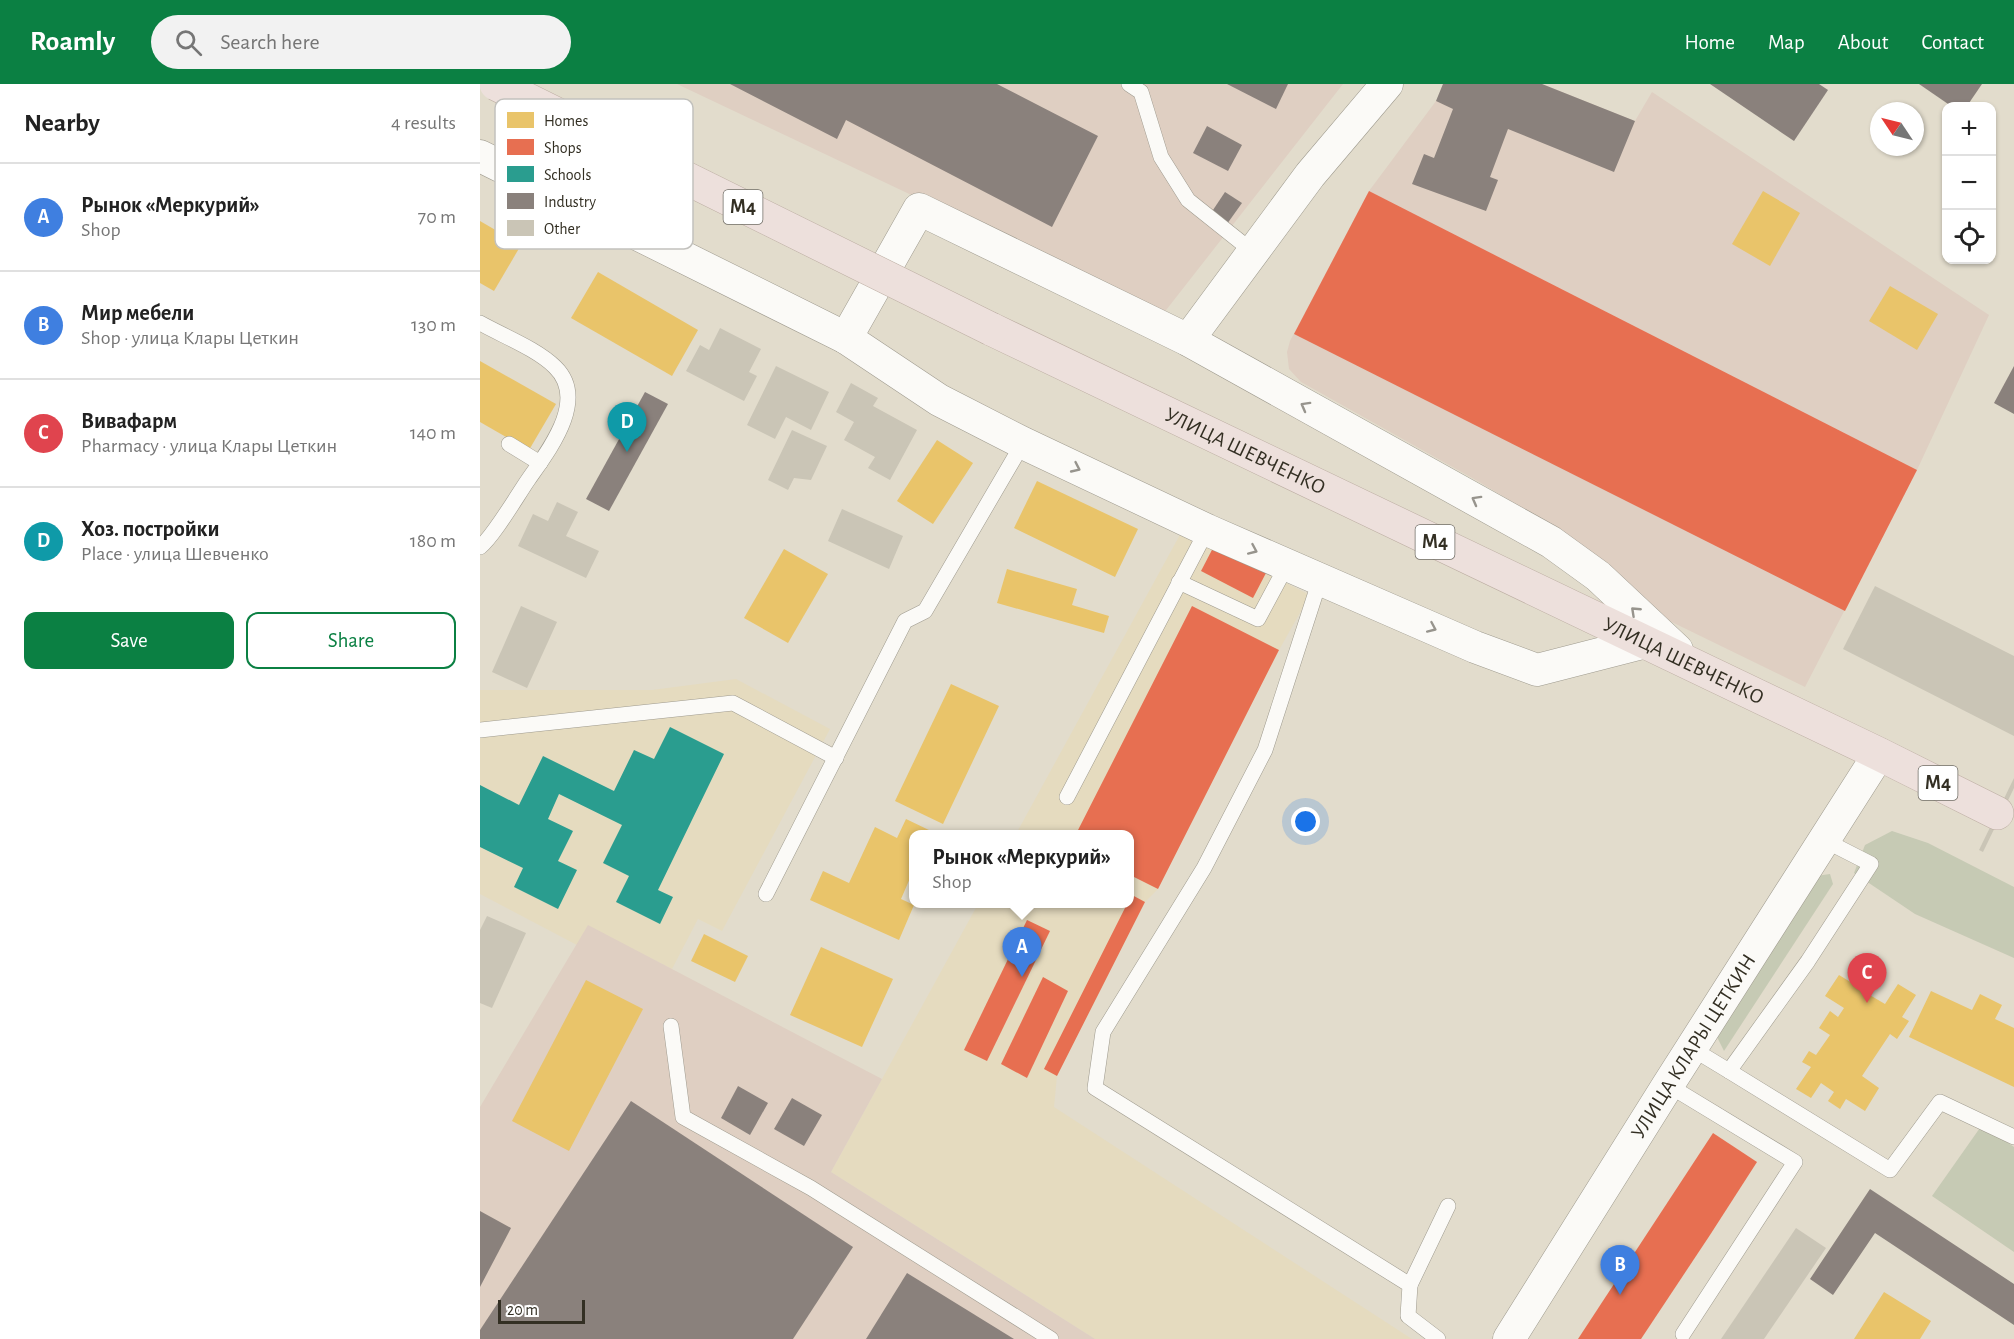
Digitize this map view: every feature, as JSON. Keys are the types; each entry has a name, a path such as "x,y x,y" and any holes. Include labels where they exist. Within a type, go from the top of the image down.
{"highway":[{"name":"УЛИЦА ШЕВЧЕНКО","path":"496,84 526,99"},
{"name":"УЛИЦА ШЕВЧЕНКО","path":"693,182 991,329 2004,816"}],"street":[{"path":"1188,340 1252,251 1311,175 1387,84"},
{"path":"480,156 495,163"},
{"path":"846,338 919,209 1188,340 1551,542 1598,576 1693,665"},
{"path":"667,249 846,338 939,400 1023,442 1207,530 1475,647 1537,670 1646,642"},
{"name":"УЛИЦА КЛАРЫ ЦЕТКИН","path":"1509,1339 1879,754"}],"lane":[{"path":"1129,84 1141,92 1161,157 1188,200 1252,251"},
{"path":"480,323 548,361 557,368 567,386 567,416 540,463 480,547"},
{"path":"766,894 905,621 925,611 1023,442"},
{"path":"509,444 540,463"},
{"path":"1067,797 1207,530"},
{"path":"1179,582 1258,619 1287,565"},
{"path":"1323,580 1316,592 1265,750 1204,868 1103,1032 1095,1088 1410,1285"},
{"path":"480,730 733,703 836,758"},
{"path":"1729,1071 1808,961 1870,864 1824,840"},
{"path":"671,1026 683,1117 811,1188 1051,1339"},
{"path":"1691,1048 1890,1170 1940,1102 2014,1137"},
{"path":"1668,1085 1795,1162 1683,1334"},
{"path":"1437,1339 1408,1316 1410,1285 1448,1206"}],"shaded area":[{"path":"677,84 1343,84 1163,314"},
{"path":"1443,84 1542,84 1635,121 1652,92 1989,315 1917,470 1805,687 1643,608 1624,579 1562,532 1481,483 1301,382 1289,369 1287,352 1290,341 1369,191 1436,101"},
{"path":"1182,531 1310,595 1279,650 1158,889 1145,902 1057,1076 1054,1107 1412,1339 1095,1339 831,1172 976,908 1134,908 1134,830 1018,830"},
{"path":"736,679 830,729 722,931 698,919 672,969 588,926 577,945 480,894 480,690 652,690"},
{"path":"588,925 882,1079 831,1172 1095,1339 480,1339 480,1107"}],"green space":[{"path":"1892,831 1928,843 2014,887 2014,958 1915,914 1854,873 1865,845"},
{"path":"1830,874 1833,884 1724,1051 1715,1033 1816,876"},
{"path":"1982,1125 2014,1147 2014,1252 1932,1196"}],"building: Homes":[{"path":"1763,191 1800,213 1770,266 1732,244"},
{"path":"480,221 495,230 495,249 519,249 494,291 480,283"},
{"path":"598,272 698,330 672,376 571,318"},
{"path":"1890,286 1938,314 1917,350 1869,321"},
{"path":"480,361 556,404 529,450 480,422"},
{"path":"937,440 973,463 933,524 897,501"},
{"path":"1037,481 1138,529 1115,577 1014,528"},
{"path":"784,549 828,574 788,643 744,618"},
{"path":"1007,569 1077,589 1072,605 1109,616 1104,633 997,603"},
{"path":"951,684 999,706 943,824 895,801"},
{"path":"906,819 929,830 909,830 909,881 901,899 909,903 909,908 913,908 899,940 810,900 823,871 849,883 875,827 897,838"},
{"path":"704,934 748,956 735,982 691,961"},
{"path":"821,947 893,979 862,1047 790,1015"},
{"path":"1839,975 1857,986 1861,979 1873,987 1868,994 1885,1004 1898,984 1916,995 1902,1017 1909,1021 1897,1039 1890,1034 1862,1076 1879,1088 1865,1111 1846,1099 1840,1109 1828,1101 1834,1092 1821,1083 1811,1098 1796,1089 1811,1067 1802,1062 1809,1051 1816,1055 1830,1035 1819,1028 1830,1011 1838,1017 1844,1008 1825,996"},
{"path":"586,980 643,1009 569,1151 512,1121"},
{"path":"1931,991 1972,1010 1980,994 2002,1005 1995,1019 2014,1028 2014,1087 1909,1037"},
{"path":"1884,1292 1931,1321 1920,1339 1854,1339"}],"building: Shops":[{"path":"1369,191 1917,470 1845,611 1294,334"},
{"path":"1214,546 1266,573 1253,598 1201,571"},
{"path":"1192,606 1279,650 1158,889 1134,877 1134,830 1078,830"},
{"path":"1134,896 1145,902 1057,1076 1044,1069 1125,908 1134,908"},
{"path":"1027,920 1050,931 987,1061 964,1050"},
{"path":"1043,977 1068,991 1027,1078 1001,1064"},
{"path":"1713,1133 1757,1162 1710,1235 1641,1339 1578,1339"}],"building: Schools":[{"path":"670,727 724,754 658,890 673,897 660,924 616,902 629,876 603,863 622,825 559,794 548,819 573,831 558,861 577,870 558,909 514,887 523,868 480,847 480,785 519,805 543,756 614,791 634,750 654,759"}],"building: Industry":[{"path":"730,84 997,84 1098,136 1052,227 846,120 837,139"},
{"path":"1227,84 1288,84 1276,109"},
{"path":"1443,84 1542,84 1635,121 1614,172 1508,129 1490,177 1498,180 1486,211 1412,184 1424,154 1434,158 1453,109 1436,101"},
{"path":"1710,84 1819,84 1828,90 1794,141"},
{"path":"1919,84 1982,84 1970,102 1945,102"},
{"path":"1207,126 1242,145 1228,171 1193,153"},
{"path":"1225,192 1242,203 1227,224 1211,213"},
{"path":"2014,366 2014,414 1994,403"},
{"path":"645,392 668,404 609,511 586,499"},
{"path":"738,1086 768,1103 750,1135 721,1118"},
{"path":"792,1098 822,1115 804,1146 774,1129"},
{"path":"631,1101 853,1247 793,1339 480,1339 480,1330"},
{"path":"1870,1189 2014,1284 2014,1325 1875,1233 1833,1295 1810,1279"},
{"path":"480,1211 511,1228 480,1287"},
{"path":"907,1273 1014,1339 866,1339"}],"building: Other":[{"path":"720,328 761,349 749,372 757,376 744,401 686,371 700,345 709,350"},
{"path":"776,366 829,392 811,430 786,417 775,439 747,425"},
{"path":"851,383 878,398 873,406 917,430 890,480 868,468 875,457 844,440 854,422 836,412"},
{"path":"792,430 827,446 811,480 794,478 788,490 768,480"},
{"path":"557,502 578,512 566,536 599,551 586,578 518,546 533,514 548,521"},
{"path":"842,509 903,536 889,569 828,541"},
{"path":"1875,586 2014,656 2014,736 1843,649"},
{"path":"521,606 557,622 527,688 492,672"},
{"path":"2014,778 2014,788 1983,852 1979,850"},
{"path":"487,916 526,933 492,1008 480,1003 480,930"},
{"path":"1796,1228 1826,1248 1764,1339 1721,1339"}],"place":[{"name":"Хоз. постройки","path":"627,452"},
{"name":"Рынок «Меркурий»","path":"1022,977"},
{"name":"Вивафарм","path":"1867,1003"},
{"name":"Мир мебели","path":"1620,1295"}]}
